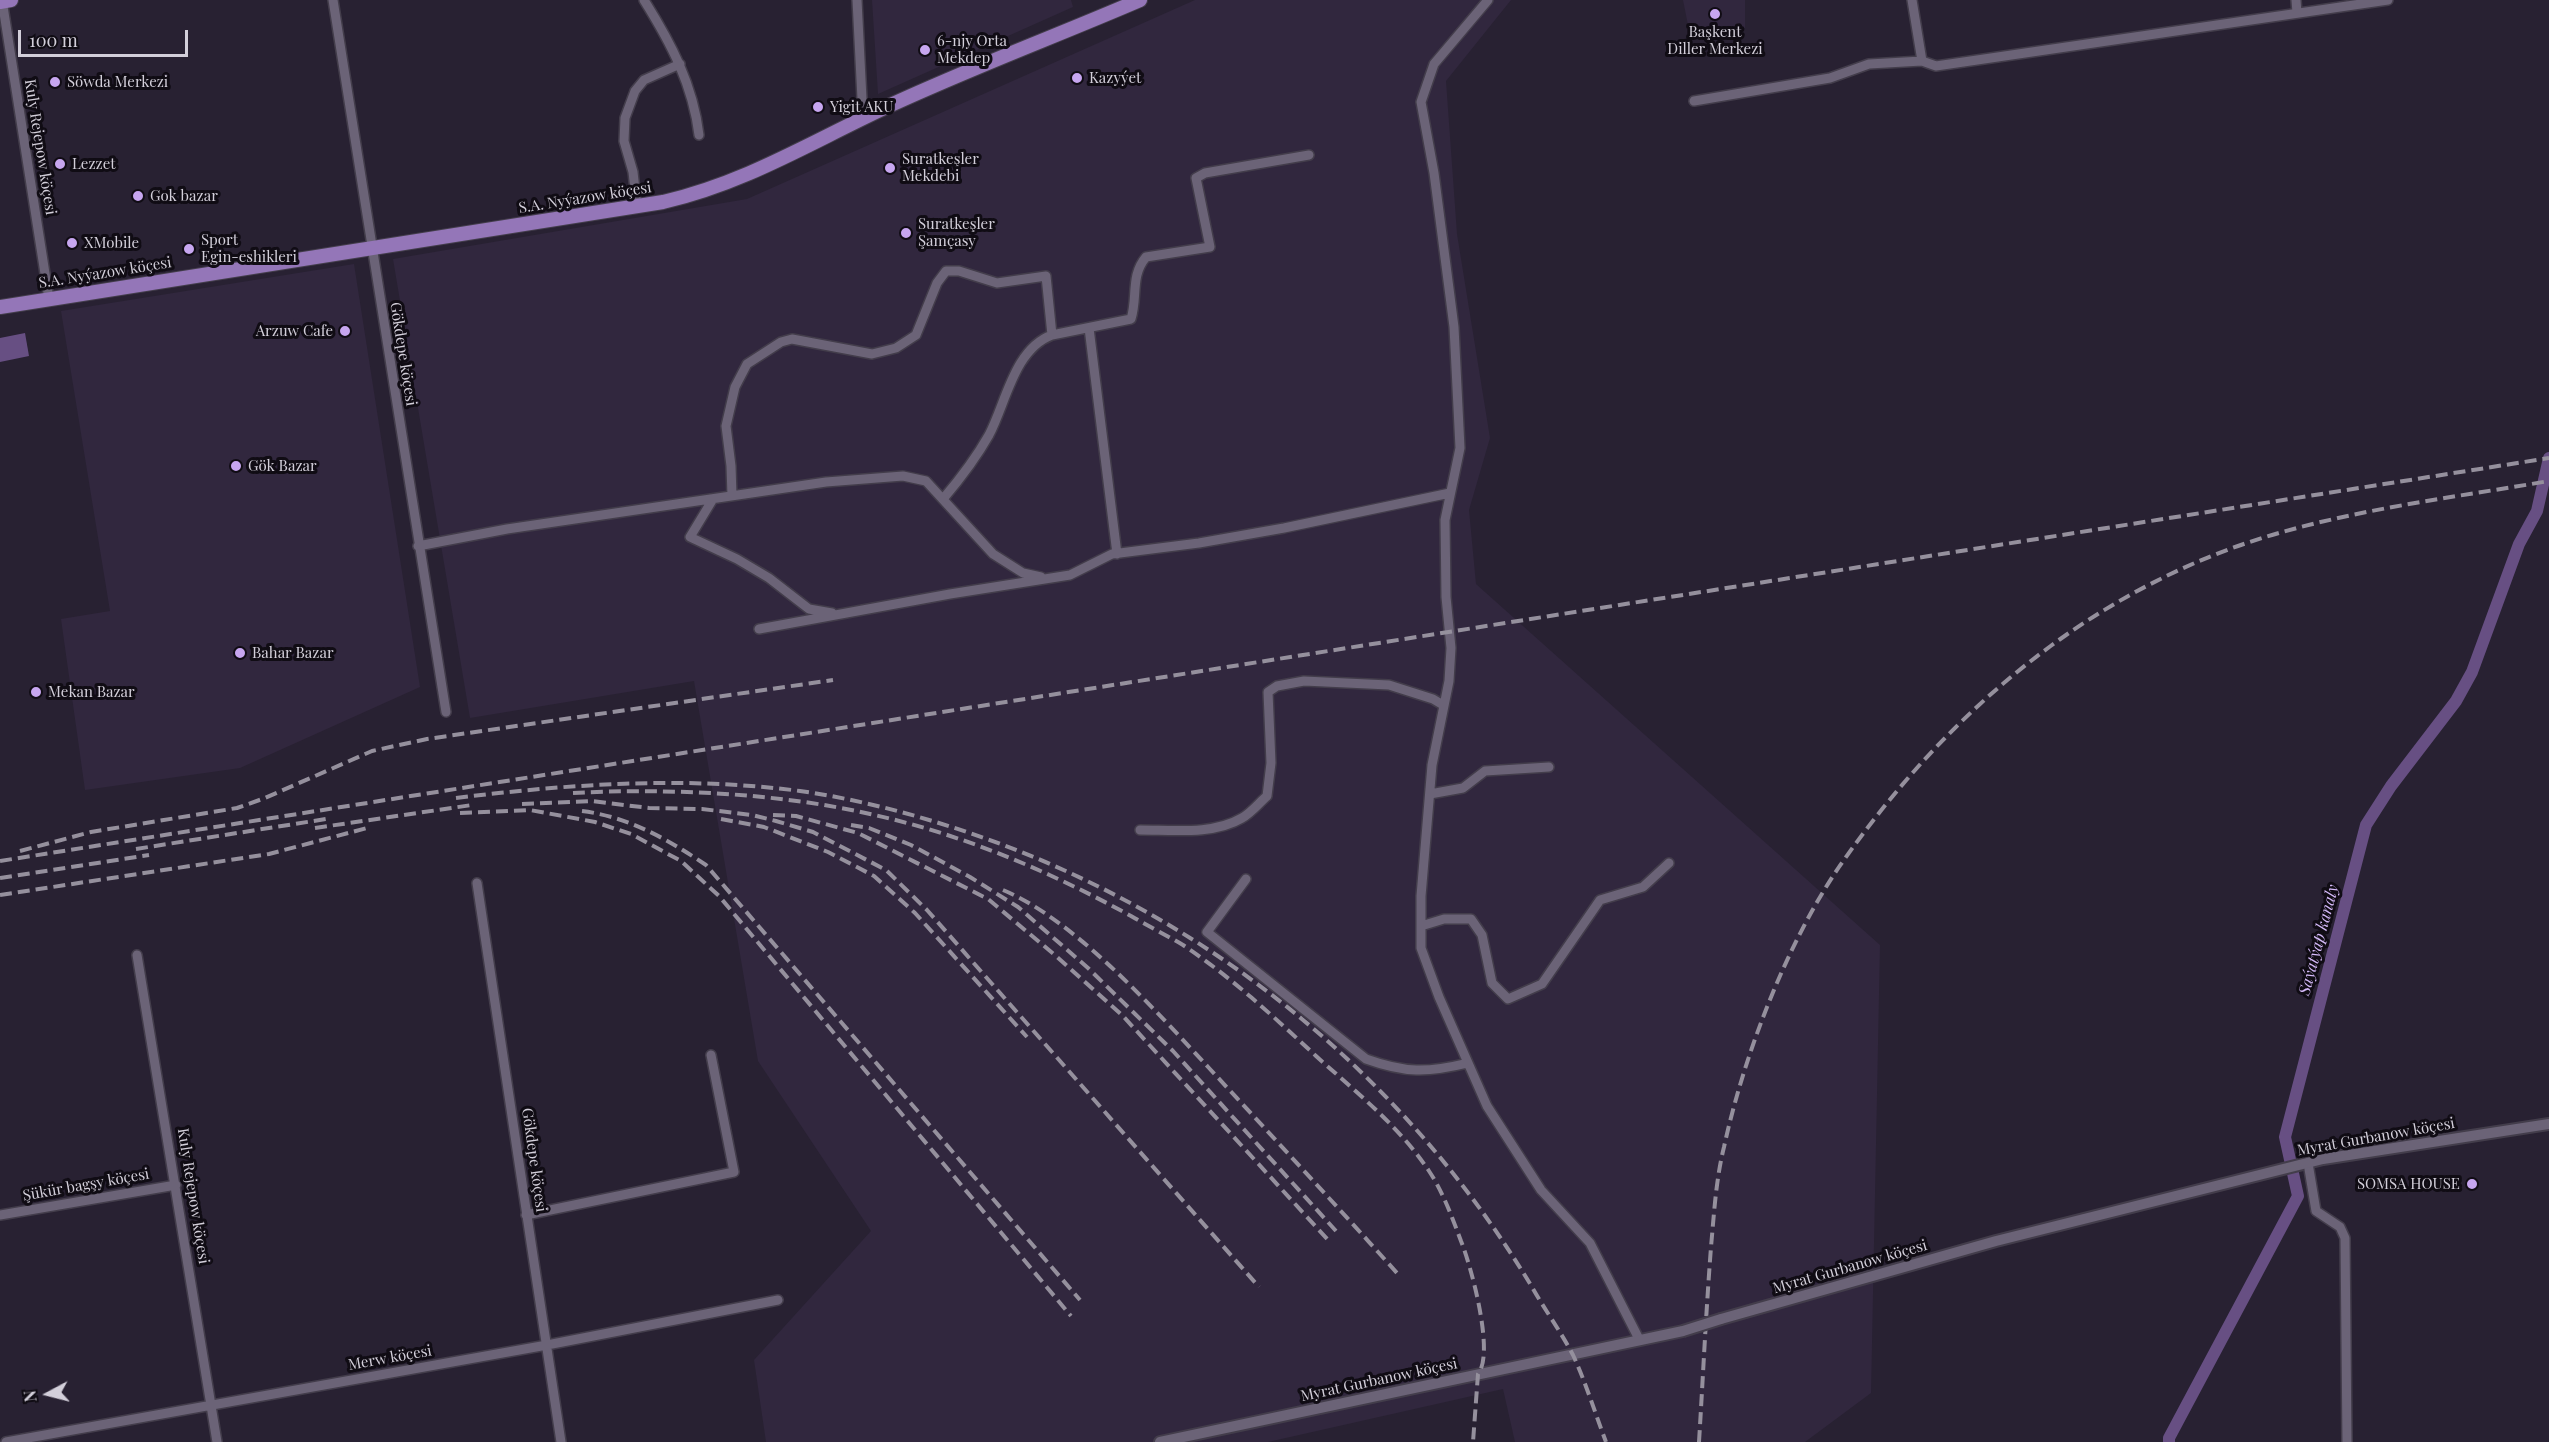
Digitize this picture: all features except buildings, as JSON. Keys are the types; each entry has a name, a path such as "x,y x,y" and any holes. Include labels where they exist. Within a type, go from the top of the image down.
{"main road":[{"name":"S.A. Nyýazow köçesi","path":"0,307 637,207 719,187 766,167 863,119 1140,0"}],"street":[{"name":"Gökdepe köçesi","path":"333,0 446,712"},
{"path":"644,0 680,64 696,110 699,135"},
{"path":"857,0 863,119"},
{"path":"1488,0 1434,64 1421,102 1434,173 1454,327 1460,448 1445,520 1446,597 1451,648 1449,681 1443,705 1430,794 1421,896 1421,948 1439,997 1487,1106 1541,1190 1590,1243 1639,1339"},
{"path":"1912,0 1922,61"},
{"path":"2296,0 2298,13"},
{"path":"1694,101 1830,78 1869,64 1922,61 1936,66 2388,0"},
{"name":"Kuly Rejepow köçesi","path":"4,1 49,299"},
{"path":"637,207 633,172 624,141 625,118 635,91 645,80 680,64"},
{"path":"943,500 970,466 990,433 1014,375 1039,340 1052,335 1131,319 1135,307 1134,285 1138,267 1146,257 1210,247 1196,178 1205,173 1309,155"},
{"path":"732,496 726,426 735,387 747,364 781,342 792,339 872,354 896,348 916,335 937,283 946,271 959,271 997,283 1046,276 1052,335"},
{"path":"1089,328 1117,554"},
{"path":"418,546 507,529 826,482 903,476 926,481 993,554 1023,573 1048,579"},
{"path":"759,629 1070,575 1117,554 1273,530 1450,493"},
{"path":"713,499 690,537 769,578 809,609 837,614"},
{"path":"1140,830 1192,830 1224,826 1243,818 1267,796 1272,763 1268,692 1277,686 1304,681 1389,684 1433,699 1443,705"},
{"path":"1430,794 1462,788 1485,771 1549,767"},
{"path":"1421,926 1444,919 1471,919 1482,935 1492,983 1508,999 1542,984 1600,900 1643,887 1669,864"},
{"path":"1246,879 1207,932 1334,1036 1366,1059 1393,1068 1414,1071 1440,1069 1468,1063"},
{"name":"Gökdepe köçesi","path":"477,883 561,1442"},
{"name":"Kuly Rejepow köçesi","path":"137,955 217,1442"},
{"path":"526,1215 734,1172 711,1055"},
{"name":"Myrat Gurbanow köçesi","path":"1160,1442 1683,1330 1996,1241 2308,1163 2549,1124"},
{"path":"2308,1163 2316,1211 2340,1227 2345,1238 2347,1442"},
{"name":"Şükür bagşy köçesi","path":"0,1215 176,1185"},
{"name":"Merw köçesi","path":"6,1442 547,1345 778,1300"}],"shaded area":[{"name":"6-njy Orta Mekdep","path":"872,0 1071,0 1073,7 878,94"},
{"path":"1195,0 1511,0 1446,81 1457,234 1490,438 1469,510 1476,584 1880,945 1871,1393 1805,1442 1515,1442 1503,1389 1268,1442 766,1442 754,1360 871,1231 758,1061 694,681 470,718 393,259 747,199"},
{"name":"Başkent Diller Merkezi","path":"1683,0 1745,0 1745,28 1689,30"},
{"name":"Gök Bazar","path":"354,264 420,687 240,768 85,790 61,619 110,611 61,311"},
{"path":"25,333 29,356 0,362 0,338"}],"waterway":[{"name":"Saýatýap kanaly","path":"2169,1442 2169,1438 2298,1196 2285,1137 2366,825 2391,786 2456,701 2472,672 2519,544 2537,511 2549,458"}],"railway":[{"path":"0,861 2549,458"},
{"path":"1699,1442 1709,1271 1719,1171 1743,1075 1769,1002 1801,931 1839,867 1920,765 1965,718 2013,675 2065,636 2120,601 2177,571 2238,546 2314,524 2392,507 2549,481"},
{"path":"20,851 91,832 237,808 372,751 427,739 833,680"},
{"path":"456,798 542,789 671,783 757,786 821,794 885,808 967,832 1054,866 1137,907 1216,955 1290,1009 1359,1070 1423,1137 1480,1209 1563,1338 1578,1366 1606,1442"},
{"path":"573,793 646,791 760,797 835,807 904,822 971,843 1037,869 1131,916 1201,957 1252,998 1376,1110 1404,1139 1434,1179 1447,1205 1465,1253 1483,1329 1483,1363 1478,1374 1473,1442"},
{"path":"522,804 591,801 649,808 702,809 752,815 813,832 886,870 927,910 1259,1287"},
{"path":"315,828 472,805"},
{"path":"460,813 530,810 595,822 631,834 681,861 719,896 1071,1316"},
{"path":"582,811 616,818 647,830 706,865 1080,1300"},
{"path":"773,815 796,816 858,833 988,899 1122,1015 1329,1241"},
{"path":"136,849 326,819"},
{"path":"721,819 764,827 828,852 874,876 915,913 1027,1037"},
{"path":"851,825 869,828 911,845 970,877 1018,907 1088,968 1173,1051 1336,1231"},
{"path":"0,895 269,854 371,827"},
{"path":"0,878 149,855"},
{"path":"1003,890 1058,922 1086,944 1140,995 1397,1273"}],"place":[{"name":"Başkent Diller Merkezi","path":"1715,14"},
{"name":"6-njy Orta Mekdep","path":"925,50"},
{"name":"Kazyýet","path":"1077,78"},
{"name":"Söwda Merkezi","path":"55,82"},
{"name":"Yigit AKU","path":"818,107"},
{"name":"Lezzet","path":"60,164"},
{"name":"Suratkeşler Mekdebi","path":"890,168"},
{"name":"Gok bazar","path":"138,196"},
{"name":"Suratkeşler Şamçasy","path":"906,233"},
{"name":"XMobile","path":"72,243"},
{"name":"Sport Egin-eshikleri","path":"189,249"},
{"name":"Arzuw Cafe","path":"345,331"},
{"name":"Gök Bazar","path":"236,466"},
{"name":"Bahar Bazar","path":"240,653"},
{"name":"Mekan Bazar","path":"36,692"},
{"name":"SOMSA HOUSE","path":"2472,1184"}]}
